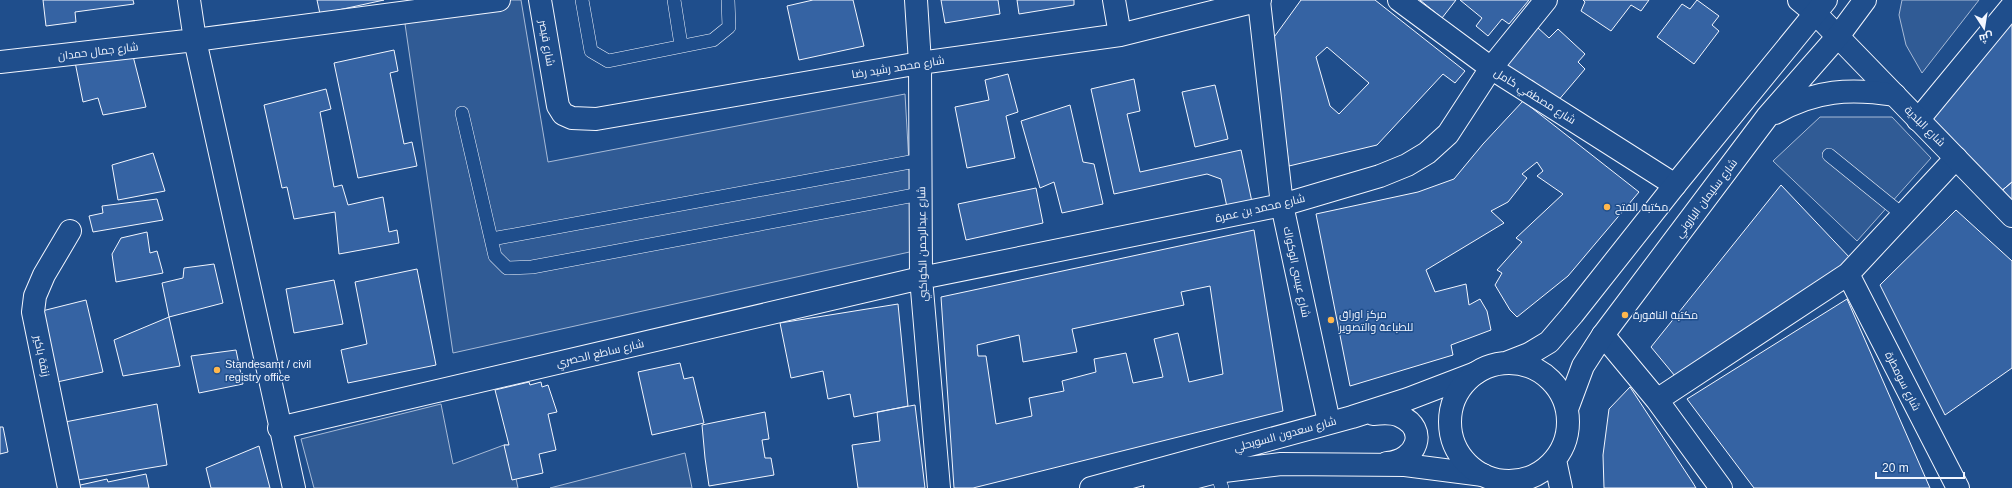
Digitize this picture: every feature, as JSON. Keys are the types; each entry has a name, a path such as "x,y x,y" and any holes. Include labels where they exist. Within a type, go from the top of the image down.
{"main road":[{"path":"189,0 195,40 279,428 294,488"},
{"name":"شارع جمال حمدان","path":"0,62 195,40 499,0"},
{"name":"شارع قيصر","path":"540,0 555,87"},
{"name":"شارع عبدالرحمن الكواكبي","path":"916,0 920,63 921,278 939,488"},
{"path":"1114,0 1120,36"},
{"name":"شارع محمد رشيد رضا","path":"555,87 558,106 563,114 572,118 596,119 920,63 1120,36 1259,0"},
{"name":"شارع عيسى الوكواك","path":"1259,0 1282,205 1329,422"},
{"name":"شارع مصطفي كامل","path":"1399,0 1491,68 1675,185"},
{"name":"شارع محمد بن عمرة","path":"921,278 1282,205 1380,176 1407,165 1427,153 1448,134 1491,68 1546,0"},
{"name":"شارع البلدية","path":"1799,0 1821,7 1839,35 1918,120 2012,216"},
{"name":"شارع سليمان الباروني","path":"1567,409 1583,366 1603,335 1767,117 1839,35 1865,0"},
{"path":"1918,120 2012,6"},
{"path":"1506,363 1538,370 1551,380 1561,393 1567,409 1569,427 1565,444 1555,460 1543,471 1528,478 1512,482 1493,481 1466,464 1455,446 1450,426 1452,406 1461,387 1476,373 1491,366 1506,363 1529,354 1549,342 1821,7"},
{"path":"1767,117 1799,101 1827,93 1869,91 1895,95"},
{"path":"1657,400 1848,274 1956,158"},
{"name":"زنقة باكير","path":"69,488 33,312 35,296 38,289 70,231"},
{"name":"شارع سومطرة","path":"1848,274 1958,488"},
{"name":"شارع ساطع الحصري","path":"279,428 921,278"},
{"path":"1603,335 1657,400 1721,488"},
{"name":"شارع سعدون السويحلي","path":"1091,488 1329,422 1352,417 1408,399 1476,373"},
{"path":"1352,417 1386,413 1394,414 1405,419 1413,428 1416,437 1416,447 1410,454 1393,463 1376,464"},
{"path":"1555,460 1561,488"},
{"name":"شارع سعدون السويحلي","path":"1155,488 1219,480 1280,464 1405,465 1493,481"}],"lane":[{"path":"582,0 591,51 608,61 681,45 713,40 729,28 728,0"},
{"path":"674,0 681,45"},
{"path":"462,113 495,256 507,268 532,267 920,194"},
{"path":"1829,155 1903,215"},
{"path":"492,239 921,160"}],"shaded area":[{"path":"488,0 521,0 548,162 905,94 914,251 453,353 405,24"},
{"path":"1902,0 1979,0 1922,73 1906,45 1899,15"},
{"path":"1820,117 1892,117 1931,158 1857,241 1773,161"},
{"path":"441,404 453,464 504,445 509,445 518,488 314,488 301,439"},
{"path":"685,453 692,488 550,488"}],"building":[{"path":"43,0 133,0 134,4 75,12 76,22 46,26"},
{"path":"317,0 384,0 320,14"},
{"path":"813,0 853,0 864,46 799,60 787,6"},
{"path":"941,0 998,0 1000,14 945,23"},
{"path":"1017,0 1074,0 1074,5 1019,14"},
{"path":"1301,0 1375,0 1465,71 1455,83 1443,74 1377,145 1289,166 1272,40","holes":["1327,47 1369,83 1339,114 1330,106 1316,57"]},
{"path":"1420,0 1456,0 1442,18"},
{"path":"1460,0 1529,0 1509,24 1502,19 1488,36 1476,26 1482,18"},
{"path":"1583,0 1649,0 1641,11 1631,5 1611,31 1581,11 1585,2"},
{"path":"1697,0 1719,16 1712,25 1719,31 1694,64 1657,37 1682,4 1690,9"},
{"path":"2012,20 2012,182 1999,193 1928,119"},
{"path":"1537,27 1549,38 1558,29 1585,54 1578,62 1585,69 1557,102 1532,80 1528,86 1503,67"},
{"path":"394,50 398,71 390,73 404,144 412,142 417,166 358,178 334,63"},
{"path":"133,56 146,107 103,115 98,98 83,102 75,62"},
{"path":"1008,74 1018,112 1006,116 1015,158 967,168 955,107 989,100 985,80"},
{"path":"1134,79 1140,111 1127,114 1140,172 1241,150 1252,202 1227,207 1221,179 1207,174 1114,194 1091,89"},
{"path":"1215,85 1228,139 1195,147 1182,92"},
{"path":"326,89 331,109 320,112 334,187 342,185 348,205 383,197 389,232 397,230 399,243 339,254 335,212 294,219 287,187 282,188 264,105"},
{"path":"1523,101 1639,192 1568,276 1517,317 1510,310 1495,285 1502,273 1497,270 1522,242 1516,238 1563,194 1537,176 1543,171 1537,162 1522,174 1527,178 1508,202 1491,211 1504,223 1426,270 1435,292 1466,284 1469,305 1480,299 1487,311 1491,330 1451,345 1453,355 1350,386 1316,214 1418,192 1454,179 1483,144"},
{"path":"1070,105 1083,162 1094,164 1103,204 1062,213 1054,182 1040,188 1021,121"},
{"path":"153,153 165,191 118,200 112,165"},
{"path":"2012,182 2012,202 1999,193"},
{"path":"1781,185 1851,259 1675,376 1651,347"},
{"path":"1036,188 1043,223 966,240 958,204"},
{"path":"157,199 163,220 93,232 89,216 103,213 102,206"},
{"path":"1956,210 2012,261 2012,368 1945,415 1880,285"},
{"path":"1254,230 1283,411 973,488 954,488 941,297","holes":["1210,286 1223,374 1189,382 1178,333 1154,339 1163,377 1133,383 1126,353 1094,359 1096,372 1062,381 1064,391 1029,398 1032,416 996,424 986,356 978,356 977,345 1019,335 1023,362 1077,352 1072,329 1184,305 1181,292"]},
{"path":"147,232 150,253 157,251 163,273 116,282 112,254 121,238"},
{"path":"214,264 223,303 169,317 162,283 183,278 184,268"},
{"path":"417,269 436,365 348,383 341,350 367,344 355,282"},
{"path":"334,280 343,324 294,333 286,289"},
{"path":"1847,299 1930,488 1754,488 1687,399"},
{"path":"86,300 103,372 57,382 42,311"},
{"path":"898,304 908,406 854,417 850,394 828,399 823,371 791,378 780,323"},
{"path":"169,317 180,366 123,376 114,340"},
{"name":"Standesamt / civil registry office","path":"236,350 243,384 199,393 191,356"},
{"path":"680,363 684,379 693,377 704,423 652,435 638,372"},
{"path":"529,382 530,385 541,382 542,387 548,385 557,412 548,414 556,450 539,454 543,473 512,480 504,445 509,445 495,390"},
{"path":"1630,387 1696,488 1604,488 1603,455 1609,409"},
{"path":"157,404 167,465 78,480 65,422"},
{"path":"915,405 925,488 858,488 852,445 880,441 877,412"},
{"path":"765,412 769,439 762,440 765,458 771,458 774,475 709,486 702,425"},
{"path":"0,427 3,427 8,452 0,454"},
{"path":"259,446 270,488 211,488 206,468"},
{"path":"146,474 149,488 77,488 76,486 107,479 108,482"}],"place":[{"name":"مكتبة الفتح","path":"1607,207"},
{"name":"مكتبة النافورة","path":"1625,315"},
{"name":"مركز اوراق للطباعة والتصوير","path":"1331,320"},
{"name":"Standesamt / civil registry office","path":"217,370"}]}
